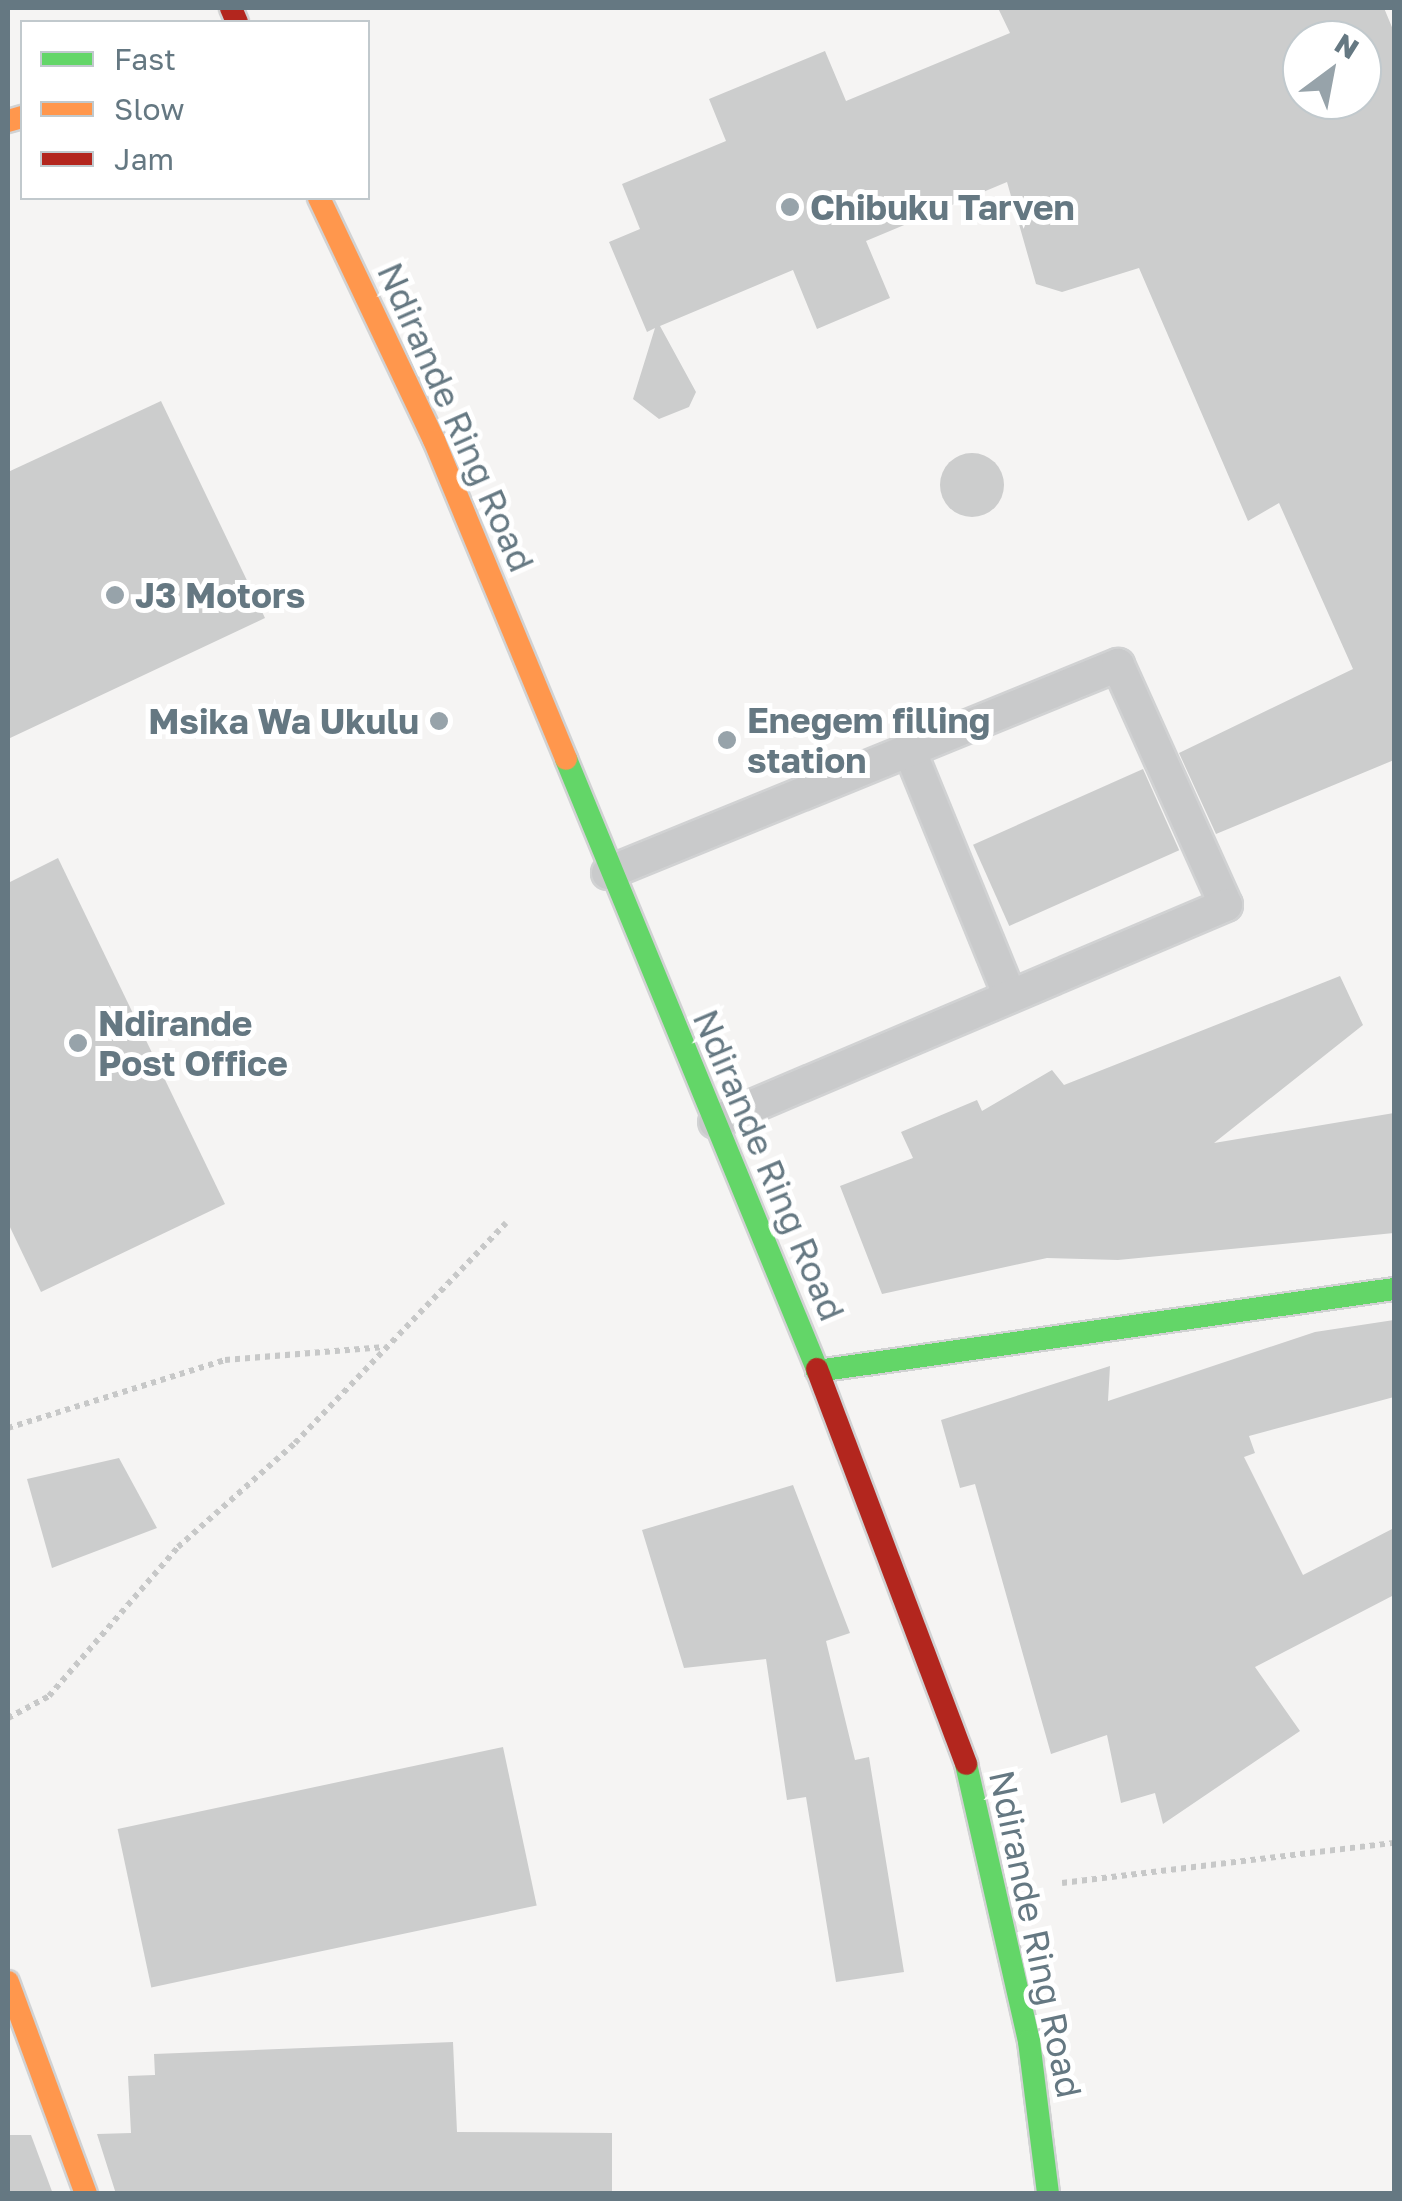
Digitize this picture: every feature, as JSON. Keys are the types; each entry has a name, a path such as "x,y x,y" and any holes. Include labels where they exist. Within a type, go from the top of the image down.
{"street":[{"name":"Ndirande Ring Road","path":"319,200 434,440 608,872 817,1371 964,1761 1029,2040 1048,2194"},
{"path":"817,1371 1394,1289"},
{"path":"8,1982 86,2194"}],"lane":[{"path":"608,872 1118,665 1226,905 715,1122"},
{"path":"909,750 1010,996"}],"path":[{"path":"8,1718 49,1696 178,1547 387,1347 506,1222"},
{"path":"8,1428 225,1360 387,1347"},
{"path":"996,1891 1394,1844"}],"building":[{"path":"998,8 1384,8 1394,32 1394,760 1216,834 1179,753 1353,669 1279,503 1248,521 1139,268 1062,292 1036,284 1007,182 866,241 890,298 817,329 793,270 660,326 696,392 689,407 659,419 633,399 655,328 647,332 609,242 640,229 622,184 726,141 709,99 825,51 846,101 1010,33"},
{"path":"161,401 265,618 8,739 8,472"},
{"path":"972,453 995,462 1004,485 995,508 972,517 949,508 940,485 949,462"},
{"path":"1143,769 1179,850 1009,926 973,845"},
{"name":"Ndirande Post Office","path":"58,858 225,1204 41,1292 8,1223 8,883"},
{"path":"1340,976 1363,1025 1214,1143 1394,1113 1394,1233 1118,1260 1047,1258 882,1294 840,1186 913,1158 901,1132 977,1100 982,1111 1052,1070 1064,1085"},
{"path":"1394,1320 1394,1397 1249,1436 1255,1453 1244,1457 1303,1575 1394,1528 1394,1595 1255,1667 1300,1731 1163,1824 1155,1793 1121,1803 1107,1735 1051,1754 975,1484 960,1488 941,1420 1110,1366 1108,1401 1315,1332"},
{"path":"119,1458 157,1528 52,1568 27,1479"},
{"path":"793,1485 850,1633 826,1641 855,1760 869,1757 904,1972 836,1982 806,1797 787,1800 766,1659 684,1668 642,1530"},
{"path":"503,1747 537,1905 151,1987 118,1829"},
{"path":"453,2042 457,2132 612,2133 612,2194 116,2194 97,2134 131,2133 128,2076 155,2075 154,2054"},
{"path":"8,2135 31,2135 53,2194 8,2194"}],"traffic: fast":[{"path":"566,759 817,1369"},
{"path":"817,1371 1394,1289"},
{"path":"966,1764 1029,2041 1048,2194"}],"traffic: slow":[{"path":"8,121 20,118"},
{"path":"320,200 434,440 566,759"},
{"path":"8,1982 86,2194"}],"traffic: jam":[{"path":"231,8 236,20"},
{"path":"817,1369 966,1764"}],"place":[{"name":"Chibuku Tarven","path":"790,207"},
{"name":"J3 Motors","path":"115,595"},
{"name":"Msika Wa Ukulu","path":"439,721"},
{"name":"Enegem filling station","path":"727,740"},
{"name":"Ndirande Post Office","path":"78,1043"}]}
